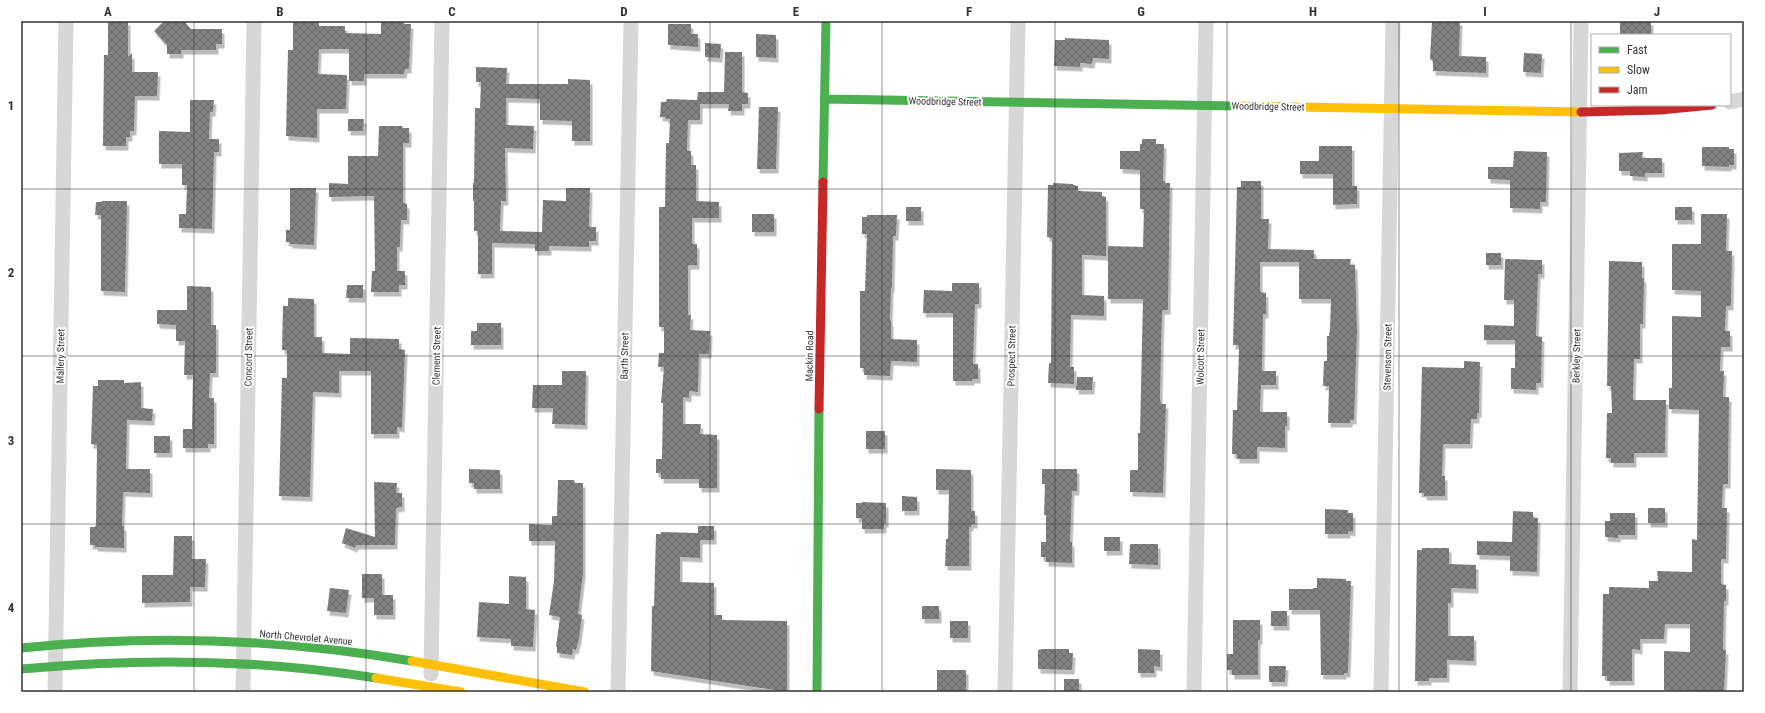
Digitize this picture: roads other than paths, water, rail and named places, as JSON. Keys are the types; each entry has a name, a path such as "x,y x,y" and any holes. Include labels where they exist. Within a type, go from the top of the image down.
{"street":[{"name":"Mallery Street","path":"55,692 66,21"},
{"name":"Concord Street","path":"243,692 254,21"},
{"name":"Clement Street","path":"430,689 442,21"},
{"name":"Barth Street","path":"618,692 631,21"},
{"name":"Mackin Road","path":"818,692 818,440 826,21"},
{"name":"Prospect Street","path":"1005,692 1018,21"},
{"name":"Wolcott Street","path":"1194,692 1206,21"},
{"name":"Stevenson Street","path":"1381,692 1393,21"},
{"name":"Berkley Street","path":"1570,692 1582,21"},
{"name":"Woodbridge Street","path":"825,99 1580,112 1644,111 1701,106"},
{"path":"1731,102 1744,99"},
{"name":"North Chevrolet Avenue","path":"21,648 55,644 136,641 243,642 344,651 585,692"},
{"path":"21,669 156,662 243,664 343,673 430,689 461,692"}]}
